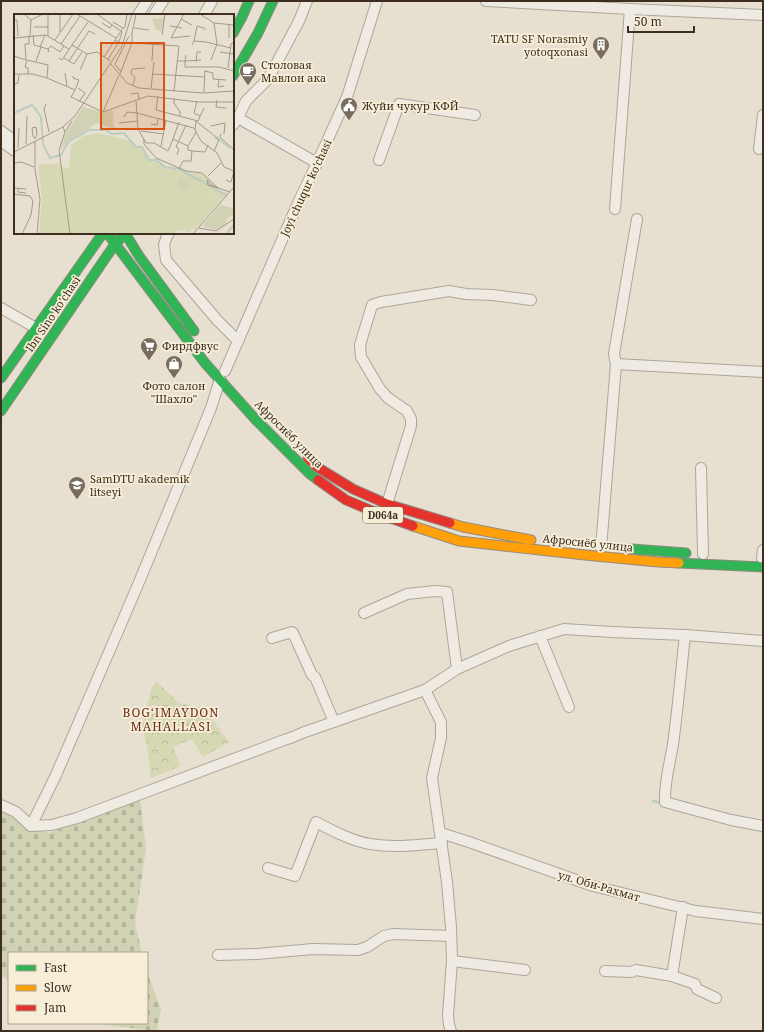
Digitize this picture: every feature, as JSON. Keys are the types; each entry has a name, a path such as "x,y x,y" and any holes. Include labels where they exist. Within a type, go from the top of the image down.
{"main road":[{"path":"234,31 249,1"},
{"path":"234,74 258,33 273,1"},
{"name":"Ibn Sino ko'chasi","path":"1,378 102,234"},
{"name":"Афросиёб улица","path":"108,234 205,363 224,373 256,420 310,474 346,500 382,515 459,540 658,562 761,558"},
{"name":"Ibn Sino ko'chasi","path":"1,411 115,244 125,234"},
{"path":"127,234 139,256 198,337"},
{"name":"Афросиёб улица","path":"300,451 317,467 353,489 387,504 463,527 538,541"},
{"name":"Афросиёб улица","path":"591,546 604,548"},
{"name":"Афросиёб улица","path":"621,548 707,554"}],"street":[{"path":"139,14 147,1"},
{"path":"155,14 163,1"},
{"path":"205,14 212,1"},
{"path":"307,1 299,21 268,79 246,101 235,122 317,163"},
{"name":"Joyi chuqur ko'chasi","path":"31,826 56,775 137,587 224,373 298,203 347,97 377,1"},
{"path":"486,1 585,4 630,9 763,15"},
{"path":"615,209 630,9"},
{"path":"379,160 399,104 475,115"},
{"path":"759,149 763,115"},
{"path":"1,131 14,140"},
{"path":"1,141 14,150"},
{"path":"604,548 616,364 614,354 637,219"},
{"path":"168,234 164,245 166,260 218,321 238,341"},
{"path":"387,504 411,426 411,419 407,411 388,398 380,389 361,357 360,345 372,305 381,302 449,291 530,300"},
{"path":"1,308 36,328"},
{"path":"616,364 763,372"},
{"path":"701,468 707,554"},
{"path":"364,614 407,594 435,591 447,592 457,669"},
{"path":"1,805 16,812 31,826 52,825 77,818 272,744 425,690 457,669 509,646 564,629 685,635 763,641"},
{"path":"272,638 292,632 293,633 312,675 315,677 334,722"},
{"path":"685,635 678,705 664,792 665,802 731,820 763,826"},
{"path":"540,636 569,707"},
{"path":"425,690 440,722 440,738 432,778 447,882 451,928 452,961 448,1015 451,1031"},
{"path":"268,868 295,876 316,822 341,835 369,844 397,846 441,838"},
{"name":"ул. Оби-Рахмат","path":"441,838 469,842 593,886 696,911 763,919"},
{"path":"672,976 683,907"},
{"path":"218,955 257,954 313,949 358,950 367,947 384,936 393,934 451,936"},
{"path":"452,961 525,970"},
{"path":"605,971 631,972 636,970 672,976 695,984 697,989 716,998"}],"green space":[{"path":"156,681 179,703 202,707 229,742 203,757 192,739 173,747 181,766 151,778 147,746 142,727 152,687"},
{"path":"140,799 146,849 135,923 142,952 8,952 8,980 1,976 1,810 17,820 49,833"},
{"path":"148,975 161,1009 157,1031 102,1024 148,1024"}],"waterway":[{"path":"653,801 662,803"}],"traffic: fast":[{"path":"234,31 249,1"},
{"path":"234,74 258,33 273,1"},
{"path":"1,378 102,234"},
{"path":"108,234 205,363 256,420 310,474 318,480"},
{"path":"126,234 139,256 194,331"},
{"path":"1,411 115,244 121,238"},
{"path":"632,549 686,553"},
{"path":"679,563 763,567"}],"traffic: slow":[{"path":"450,523 463,527 531,540"},
{"path":"413,526 459,541 585,555 679,563"}],"traffic: jam":[{"path":"308,458 317,467 353,489 387,504 450,523"},
{"path":"318,480 346,500 413,526"}],"place":[{"name":"TATU SF Norasmiy yotoqxonasi","path":"601,60"},
{"name":"Столовая Мавлон ака","path":"248,86"},
{"name":"Жуйи чукур КФЙ","path":"349,121"},
{"name":"Фирдфвус","path":"149,361"},
{"name":"Фото салон \"Шахло\"","path":"174,379"},
{"name":"SamDTU akademik litseyi","path":"77,500"}],"district":[{"name":"BOG‘IMAYDON MAHALLASI","path":"171,720"}]}
